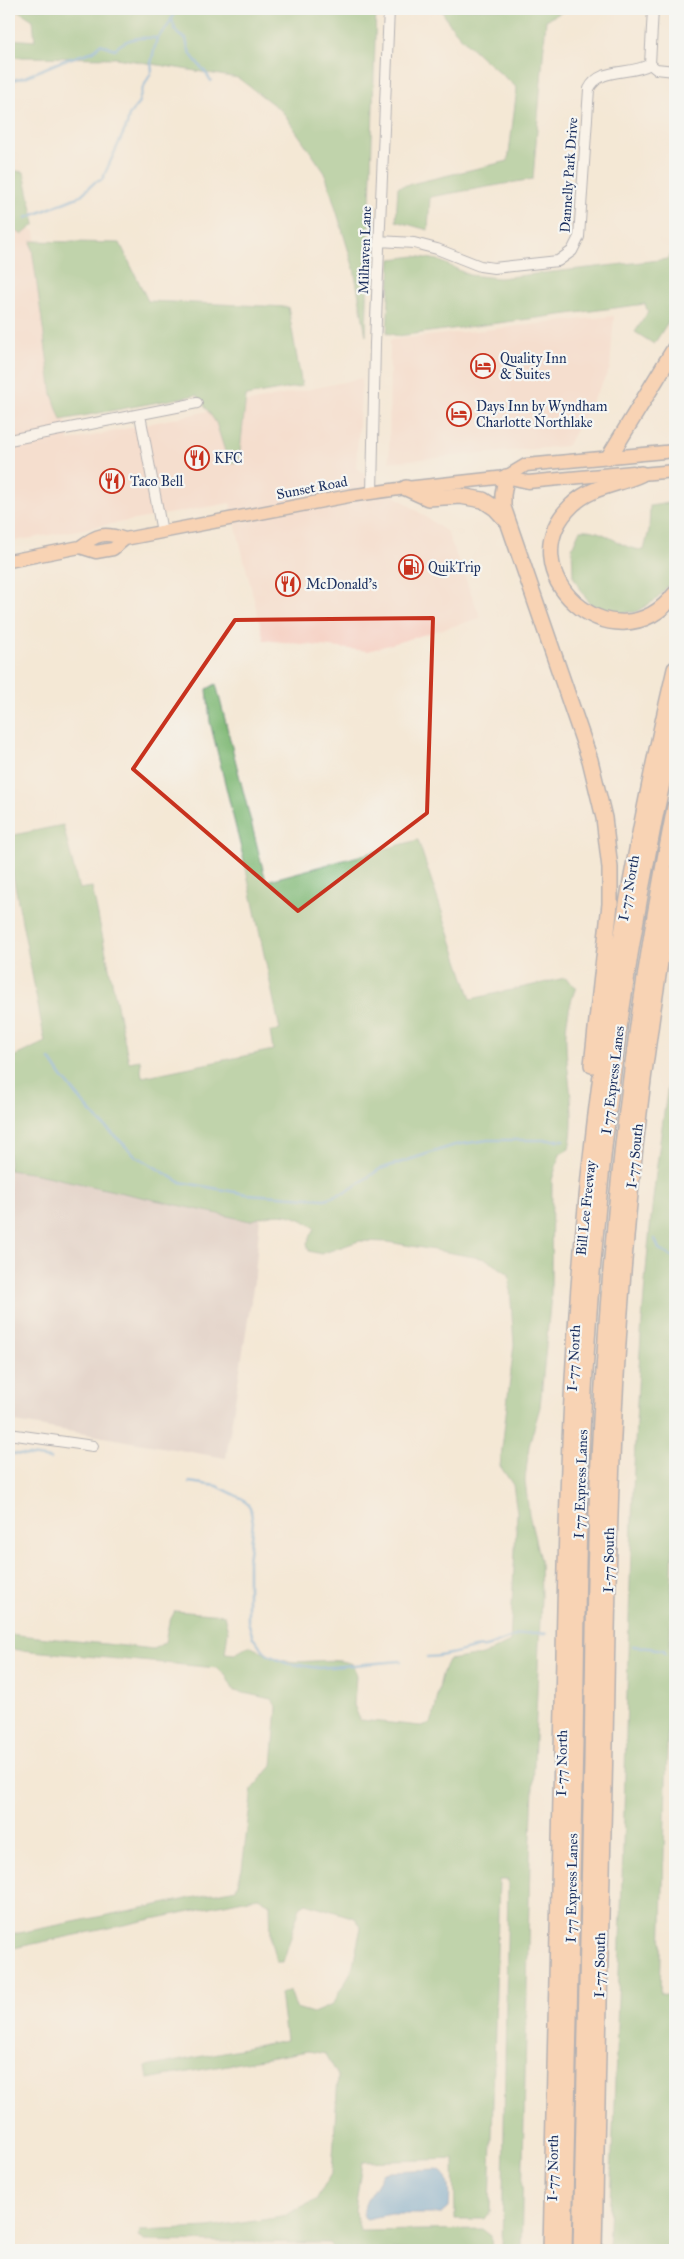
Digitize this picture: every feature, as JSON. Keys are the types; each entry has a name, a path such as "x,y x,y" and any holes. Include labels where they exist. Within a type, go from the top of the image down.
{"highway":[{"path":"609,457 675,348"},
{"path":"641,474 596,490 571,505 561,518 554,534 552,558 554,573 564,592 579,608 592,616 612,622 633,621 647,616 660,609 675,594"},
{"path":"506,477 502,503 590,760 604,818 610,868 610,904 590,1091 597,1110"},
{"path":"406,488 428,498 460,496 483,500 495,508 508,522"},
{"name":"I-77 North","path":"597,1110 615,971 630,880 675,669"},
{"name":"I 77 Express Lanes","path":"564,2250 579,1542 588,1324 605,1147 627,973 675,724"},
{"name":"I 77 Express Lanes","path":"581,2250 596,1543 603,1373 614,1230 632,1074 652,937 675,807"},
{"name":"I-77 South","path":"594,2250 614,1403 632,1175 646,1057 675,874"},
{"path":"665,930 675,896"},
{"name":"Bill Lee Freeway","path":"580,1276 597,1110"},
{"name":"I-77 North","path":"551,2250 568,1475 580,1276"}],"main road":[{"name":"Sunset Road","path":"506,477 526,465 675,451"},
{"name":"Sunset Road","path":"9,561 80,548 93,537 102,535 110,534 125,539 406,488 506,477 528,482 633,472 641,474 675,471"}],"street":[{"name":"Milhaven Lane","path":"372,493 389,9"},
{"path":"654,9 650,64 656,69 675,71"},
{"name":"Dannelly Park Drive","path":"380,241 414,243 487,267 553,262 562,259 572,251 579,237 589,89 594,80 601,76 634,72 650,64"},
{"path":"9,440 197,403"},
{"path":"140,415 162,532"},
{"path":"9,1434 93,1446"}],"highlighted area":[{"path":"433,618 427,813 298,911 133,769 235,620"}],"shaded area":[{"path":"9,226 35,231 69,441 362,378 356,468 447,532 481,618 368,651 264,640 230,503 9,542"},
{"path":"614,316 610,369 567,446 389,462 390,340"},
{"path":"9,1165 260,1217 255,1275 226,1458 9,1421"}],"green space":[{"path":"16,9 376,9 366,336 354,269 325,173 282,111 238,78 116,58 9,57 9,39 35,41 33,20"},
{"path":"442,9 568,9 546,20 533,179 430,197 428,230 396,221 398,187 508,161 517,88 463,40 446,19"},
{"path":"9,170 24,172 35,224 22,235 9,225"},
{"path":"31,241 120,243 148,301 288,307 302,386 246,396 239,461 229,464 216,423 197,395 61,420 52,394"},
{"path":"675,248 675,311 654,344 635,332 648,312 645,304 398,336 387,333 391,259 415,256 438,260 469,275 499,278 668,259"},
{"path":"675,503 675,577 657,599 636,612 607,613 588,602 573,576 572,548 580,530 598,532 627,547 644,550 649,530 650,506"},
{"path":"216,684 266,881 418,840 471,999 565,978 576,987 571,1001 566,1030 572,1110 571,1136 569,1149 560,1154 552,1180 551,1295 540,1407 529,1446 525,1480 529,1514 540,1560 541,1596 530,1861 521,2250 502,2250 508,1880 499,1880 490,2212 485,2219 455,2219 454,2159 362,2162 355,2211 360,2231 482,2229 491,2236 492,2250 335,2250 329,2243 144,2241 138,2237 140,2231 209,2228 282,2217 316,2200 332,2172 338,2076 326,2054 308,2051 148,2079 146,2067 286,2040 280,1994 290,1990 296,2008 313,2013 332,2005 352,1970 361,1927 355,1918 306,1903 300,1907 283,1962 276,1962 271,1941 270,1904 258,1897 9,1949 9,1935 236,1889 242,1869 252,1789 272,1766 277,1707 271,1699 234,1691 226,1676 217,1668 9,1649 9,1634 154,1649 165,1642 169,1622 175,1611 224,1615 228,1631 225,1653 235,1654 249,1646 272,1657 286,1661 328,1660 353,1664 356,1676 354,1705 360,1720 421,1726 431,1723 442,1675 448,1660 483,1655 510,1642 517,1512 513,1485 500,1466 514,1344 509,1274 486,1259 388,1242 359,1241 321,1254 309,1251 307,1243 315,1228 291,1216 276,1214 250,1221 37,1174 9,1170 9,1112 15,1110 11,1058 45,1042 9,854 9,836 63,825 79,889 92,887 129,1062 140,1060 142,1077 273,1050 270,1032 280,1030 246,869 210,722 207,689"},
{"path":"675,1044 675,1468 660,1994 675,1995 675,2220 670,2248 675,2250 608,2250 639,1367 652,1205 662,1124"}],"water":[{"path":"437,2169 445,2175 449,2186 449,2208 442,2214 390,2214 367,2219 363,2217 367,2200 382,2174 390,2171"}],"waterway":[{"path":"26,218 80,196 95,182 102,180 127,125 129,115 138,104 142,90 152,71 151,63 157,38 168,26 176,9"},
{"path":"172,20 176,32 186,38 189,51 211,81"},
{"path":"9,81 25,77 62,61 94,51 100,44 115,49 125,42 134,39 157,38"},
{"path":"50,1059 62,1077 96,1118 136,1156 180,1182 246,1194 325,1199 346,1192 380,1169 455,1145 488,1140 564,1140"},
{"path":"655,1239 659,1249 675,1258"},
{"path":"9,1453 51,1459"},
{"path":"189,1482 217,1486 243,1499 250,1507 253,1522 248,1561 248,1621 253,1638 268,1655 286,1663 318,1668 401,1661"},
{"path":"427,1657 487,1647 524,1634 546,1634"},
{"path":"633,1646 664,1650 665,1653"}],"place":[{"name":"Quality Inn & Suites","path":"483,366"},
{"name":"Days Inn by Wyndham Charlotte Northlake","path":"459,414"},
{"name":"KFC","path":"197,458"},
{"name":"Taco Bell","path":"112,481"},
{"name":"QuikTrip","path":"411,567"},
{"name":"McDonald's","path":"288,584"}]}
